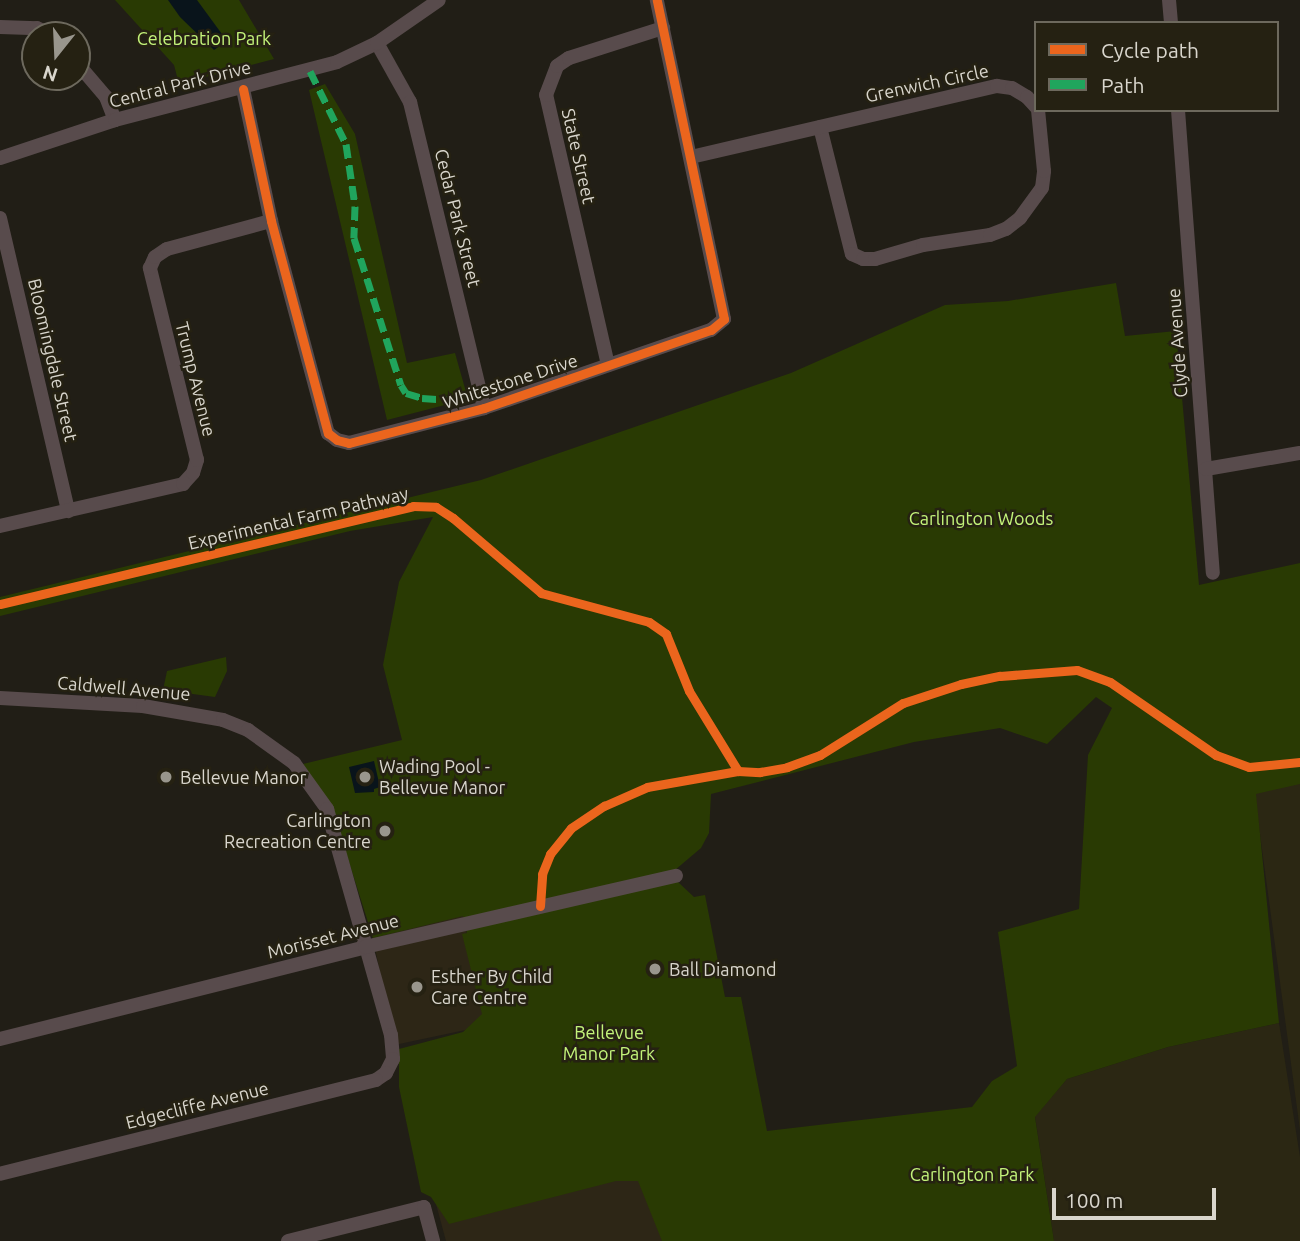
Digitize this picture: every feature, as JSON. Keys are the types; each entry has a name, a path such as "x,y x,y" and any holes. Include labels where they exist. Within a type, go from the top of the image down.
{"street":[{"name":"Central Park Drive","path":"0,158 115,120 243,89 337,62 377,43 439,0"},
{"name":"Whitestone Drive","path":"243,89 271,221 328,433 337,440 349,443 485,408 711,330 724,319 723,304 657,0"},
{"path":"1169,0 1171,21"},
{"path":"0,27 21,28"},
{"name":"State Street","path":"608,365 546,95 557,66 569,58 663,28"},
{"name":"Cedar Park Street","path":"377,43 410,102 485,408"},
{"path":"91,79 106,97 115,120"},
{"name":"Grenwich Circle","path":"691,157 997,86 1012,88 1034,106"},
{"name":"Grenwich Circle","path":"820,127 852,254 863,259 875,259 923,245 990,235 1006,229 1020,218 1042,188 1044,171 1037,112"},
{"name":"Clyde Avenue","path":"1178,112 1213,572"},
{"name":"Bloomingdale Street","path":"0,218 68,510"},
{"name":"Trump Avenue","path":"0,526 183,484 193,473 197,460 150,268 156,257 167,249 271,221"},
{"path":"1206,469 1300,453"},
{"name":"Caldwell Avenue","path":"0,698 181,710 223,720 270,743 296,766 327,809 391,1035 393,1059"},
{"name":"Morisset Avenue","path":"0,1040 365,947 676,876"},
{"name":"Edgecliffe Avenue","path":"0,1174 376,1080 386,1073 393,1059"},
{"path":"288,1241 424,1207 433,1241"}],"shaded area":[{"path":"168,0 197,0 227,41 214,50 180,17"},
{"name":"Wading Pool - Bellevue Manor","path":"374,761 380,787 374,789 374,792 355,793 349,767"},
{"path":"1300,781 1300,1130 1254,790"},
{"path":"463,915 486,1026 396,1045 372,934"},
{"path":"1279,1023 1300,1157 1300,1241 1054,1241 1035,1116 1067,1079 1168,1047"},
{"path":"636,1164 673,1241 446,1241 436,1204"}],"green space":[{"name":"Celebration Park","path":"115,0 239,0 274,59 179,84 174,65"},
{"path":"325,84 355,134 407,363 455,353 468,399 387,420 309,90"},
{"name":"Carlington Woods","path":"1116,283 1125,336 1176,331 1199,585 1300,563 1300,784 1256,794 1279,1023 1168,1047 1067,1079 1035,1117 1054,1241 662,1241 638,1181 616,1181 449,1224 431,1197 421,1192 399,1087 399,1049 463,1032 482,1014 462,934 467,933 463,916 373,938 331,805 303,764 402,740 383,665 399,582 433,517 350,531 0,616 0,597 481,480 791,373 945,305 1008,301","holes":["1096,697 1112,708 1088,755 1079,909 998,932 1017,1066 992,1081 972,1107 767,1131 741,997 725,997 705,895 694,897 678,882 675,870 701,848 709,833 711,794 914,742 1000,728 1047,744"]},
{"path":"226,657 227,671 215,697 163,690 167,671"}],"marked path":[{"path":"310,71 346,144 355,206 354,238 401,385 406,393 422,398 451,400"}],"cycle path":[{"path":"243,89 271,221 328,433 337,440 349,443 484,408 711,330 724,319 657,0"},
{"name":"Experimental Farm Pathway","path":"0,604 413,506 436,507 453,518 541,593 649,622 666,634 689,691 738,771"},
{"path":"540,906 542,874 550,854 571,828 604,806 647,787 738,771 760,772 787,767 820,755 903,703 961,684 1000,676 1077,670 1110,682 1216,755 1249,767 1300,762"}],"place":[{"name":"Bellevue Manor","path":"166,777"},
{"name":"Wading Pool - Bellevue Manor","path":"365,777"},
{"name":"Carlington Recreation Centre","path":"385,831"},
{"name":"Ball Diamond","path":"655,969"},
{"name":"Esther By Child Care Centre","path":"417,987"}],"park label":[{"name":"Bellevue Manor Park","path":"609,1043"},
{"name":"Carlington Park","path":"972,1174"}]}
